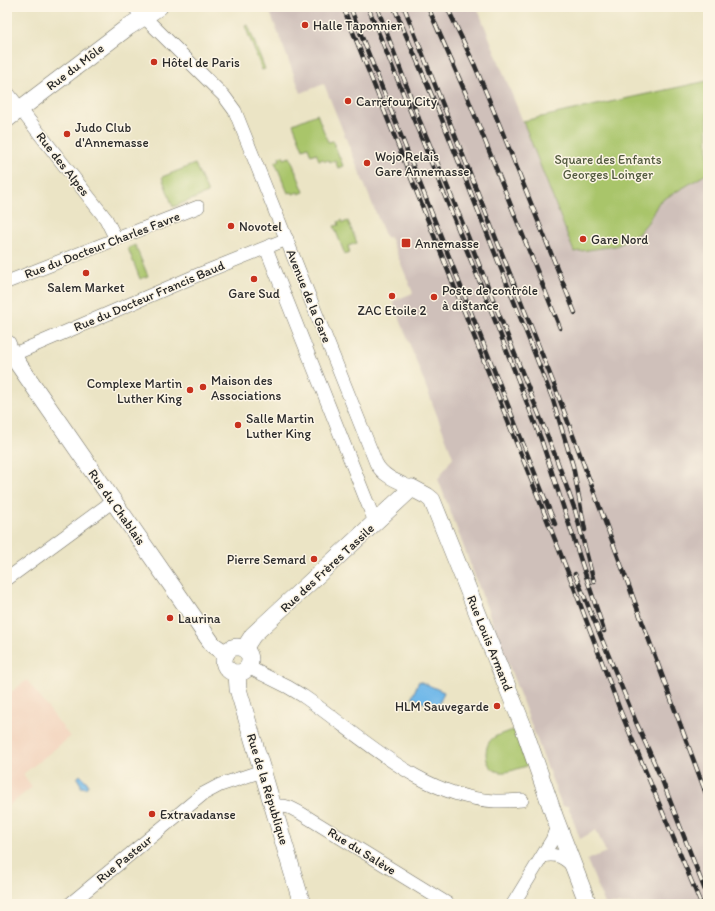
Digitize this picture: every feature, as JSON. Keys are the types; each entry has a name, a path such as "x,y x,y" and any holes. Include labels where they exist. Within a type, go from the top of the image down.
{"street":[{"name":"Rue du Môle","path":"14,114 138,12 159,7"},
{"name":"Avenue de la Gare","path":"138,12 224,96 232,107 239,120 376,463 382,472 387,476 412,488"},
{"name":"Rue des Alpes","path":"7,92 14,114 106,219 116,239"},
{"name":"Rue du Docteur Charles Favre","path":"7,282 198,207"},
{"name":"Rue du Docteur Francis Baud","path":"8,352 287,239"},
{"path":"266,248 298,330 306,335 378,520"},
{"name":"Rue du Chablais","path":"8,352 212,645 226,654"},
{"name":"Rue des Frères Tassile","path":"244,649 253,635 412,488"},
{"name":"Rue Louis Armand","path":"412,488 432,500 523,726 588,904"},
{"path":"7,579 113,501"},
{"path":"242,670 250,664 250,657 244,649 234,648 226,654 225,661 226,667 231,671 242,670 288,687 303,696 406,771 428,783 450,792 481,799 502,801 522,800"},
{"name":"Rue de la République","path":"242,670 238,689 302,904"},
{"name":"Rue Pasteur","path":"70,904 203,794 220,785 262,771"},
{"name":"Rue du Salève","path":"273,807 280,805 286,806 302,814 448,904"},
{"path":"513,904 543,856 554,834 556,825 554,814"},
{"path":"543,856 552,854 562,857 575,869"}],"shaded area":[{"path":"268,7 477,7 575,252 616,246 638,234 648,222 659,202 708,173 708,904 605,904 587,860 606,852 596,830 580,839 568,806 562,806 438,479 453,457 393,301 413,293 390,237 386,238 324,84 301,93"},
{"path":"27,680 70,737 23,774 32,787 7,807 7,695"}],"green space":[{"path":"248,25 265,69 262,70 245,26"},
{"name":"Square des Enfants Georges Loinger","path":"707,81 708,173 659,202 648,222 638,234 616,246 574,252 523,121"},
{"path":"317,114 328,142 333,141 343,166 338,168 335,160 330,162 329,160 319,160 316,153 311,155 308,147 303,149 293,124"},
{"path":"283,156 284,159 290,157 304,192 299,194 298,192 293,194 292,192 288,193 275,162 280,160 279,157"},
{"path":"195,164 208,193 173,207 162,177"},
{"path":"342,220 343,223 348,221 357,243 348,246 350,253 345,255 334,226 339,225 338,222"},
{"path":"135,245 148,276 140,279 128,248"},
{"path":"514,730 527,766 507,772 495,770 491,767 486,757 487,746 493,738 500,734"}],"water":[{"path":"419,681 444,692 437,709 412,697"},
{"path":"80,775 87,782 88,785 86,788 81,787 77,778"}],"railway":[{"path":"343,7 573,585 620,710 701,904"},
{"path":"350,7 555,524"},
{"path":"368,7 485,295 541,439 604,631"},
{"path":"377,7 419,119 463,224 555,455 575,510 594,582"},
{"path":"394,7 439,112 553,400 573,466 585,530"},
{"path":"404,7 555,387 708,799"},
{"path":"428,7 469,101 560,328"},
{"path":"447,7 475,66 575,313"},
{"path":"575,574 636,722 662,780 708,898"}],"place":[{"name":"Halle Taponnier","path":"305,25"},
{"name":"Hôtel de Paris","path":"154,62"},
{"name":"Carrefour City","path":"348,101"},
{"name":"Judo Club d'Annemasse","path":"67,134"},
{"name":"Wojo Relais Gare Annemasse","path":"367,163"},
{"name":"Novotel","path":"231,226"},
{"name":"Gare Nord","path":"583,239"},
{"name":"Annemasse","path":"406,243"},
{"name":"Salem Market","path":"86,273"},
{"name":"Gare Sud","path":"254,279"},
{"name":"ZAC Etoile 2","path":"392,296"},
{"name":"Poste de contrôle à distance","path":"434,297"},
{"name":"Maison des Associations","path":"203,387"},
{"name":"Complexe Martin Luther King","path":"190,390"},
{"name":"Salle Martin Luther King","path":"238,425"},
{"name":"Pierre Semard","path":"314,559"},
{"name":"Laurina","path":"170,618"},
{"name":"HLM Sauvegarde","path":"497,706"},
{"name":"Extravadanse","path":"152,814"}]}
